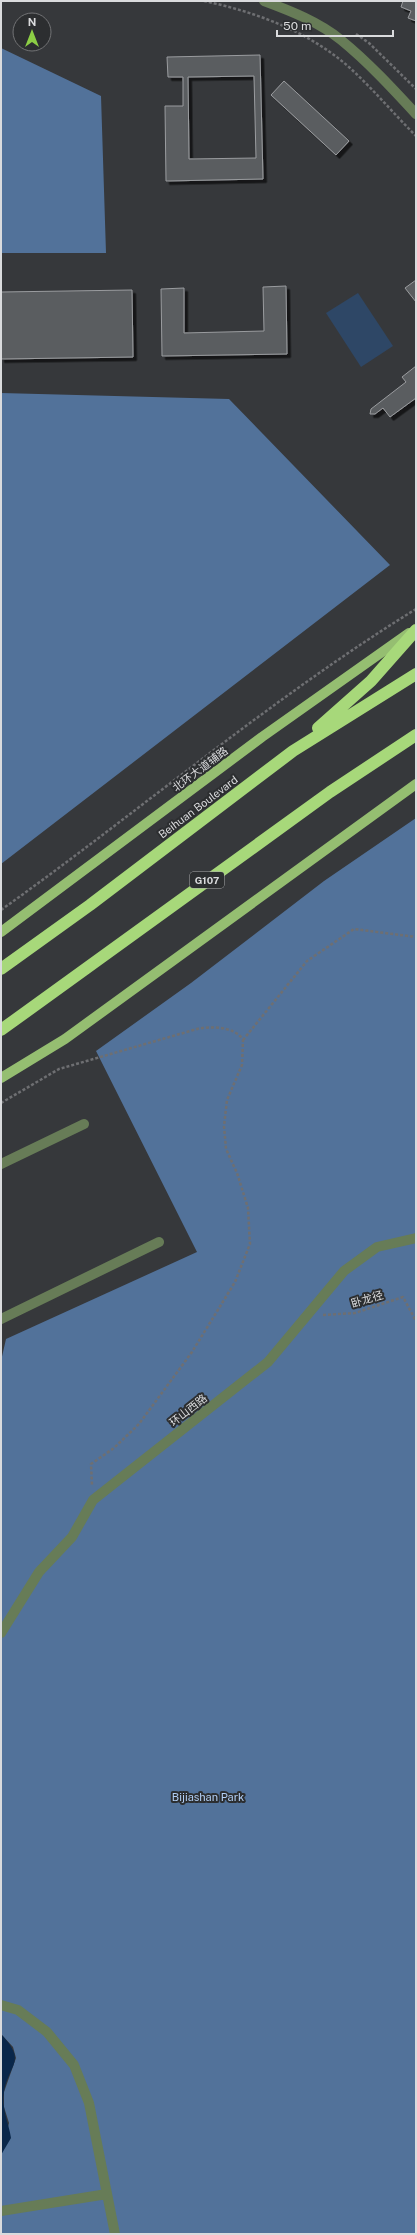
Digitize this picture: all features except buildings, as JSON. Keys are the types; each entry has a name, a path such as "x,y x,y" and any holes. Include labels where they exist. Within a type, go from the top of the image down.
{"highway":[{"path":"293,752 371,681 416,629"},
{"name":"Beihuan Boulevard","path":"1,969 90,905 293,752 416,674"},
{"name":"G107","path":"1,1030 324,797 416,735"}],"main road":[{"name":"北环大道辅路","path":"1,932 262,737 416,629"},
{"path":"1,1078 65,1039 416,784"}],"street":[{"path":"264,1 299,15 341,40 388,84 416,114"},
{"path":"1,1164 84,1124"},
{"name":"环山西路","path":"1,1633 39,1572 72,1537 93,1500 268,1362 308,1316 344,1271 377,1247 416,1238"},
{"path":"1,1319 159,1242"},
{"path":"1,2005 18,2010 47,2032 74,2065 90,2103 115,2234"},
{"path":"1,2211 107,2194"}],"path":[{"path":"204,1 248,12 276,22 326,50 350,68 416,136"},
{"path":"1,910 76,857 301,685 416,609"},
{"path":"93,1500 91,1464 114,1448 139,1424 192,1352 235,1282 250,1244 248,1208 237,1173 226,1149 224,1126 227,1100 242,1065 243,1040 307,961 354,929 416,937"},
{"path":"1,1103 59,1068 211,1026 229,1031 243,1040"},
{"name":"卧龙径","path":"308,1316 355,1313 403,1297 416,1320"}],"shaded area":[{"path":"358,293 393,346 361,367 326,313"},
{"path":"1,2034 9,2043 15,2057 3,2098 11,2138 1,2155"}],"green space":[{"path":"1,48 101,96 106,253 1,253"},
{"path":"1,393 229,399 390,565 1,864"},
{"name":"Bijiashan Park","path":"416,818 416,2234 1,2234 1,2155 9,2123 4,2107 4,2092 16,2058 13,2047 1,2034 1,1361 6,1339 197,1252 96,1051 191,983 324,881"}]}
